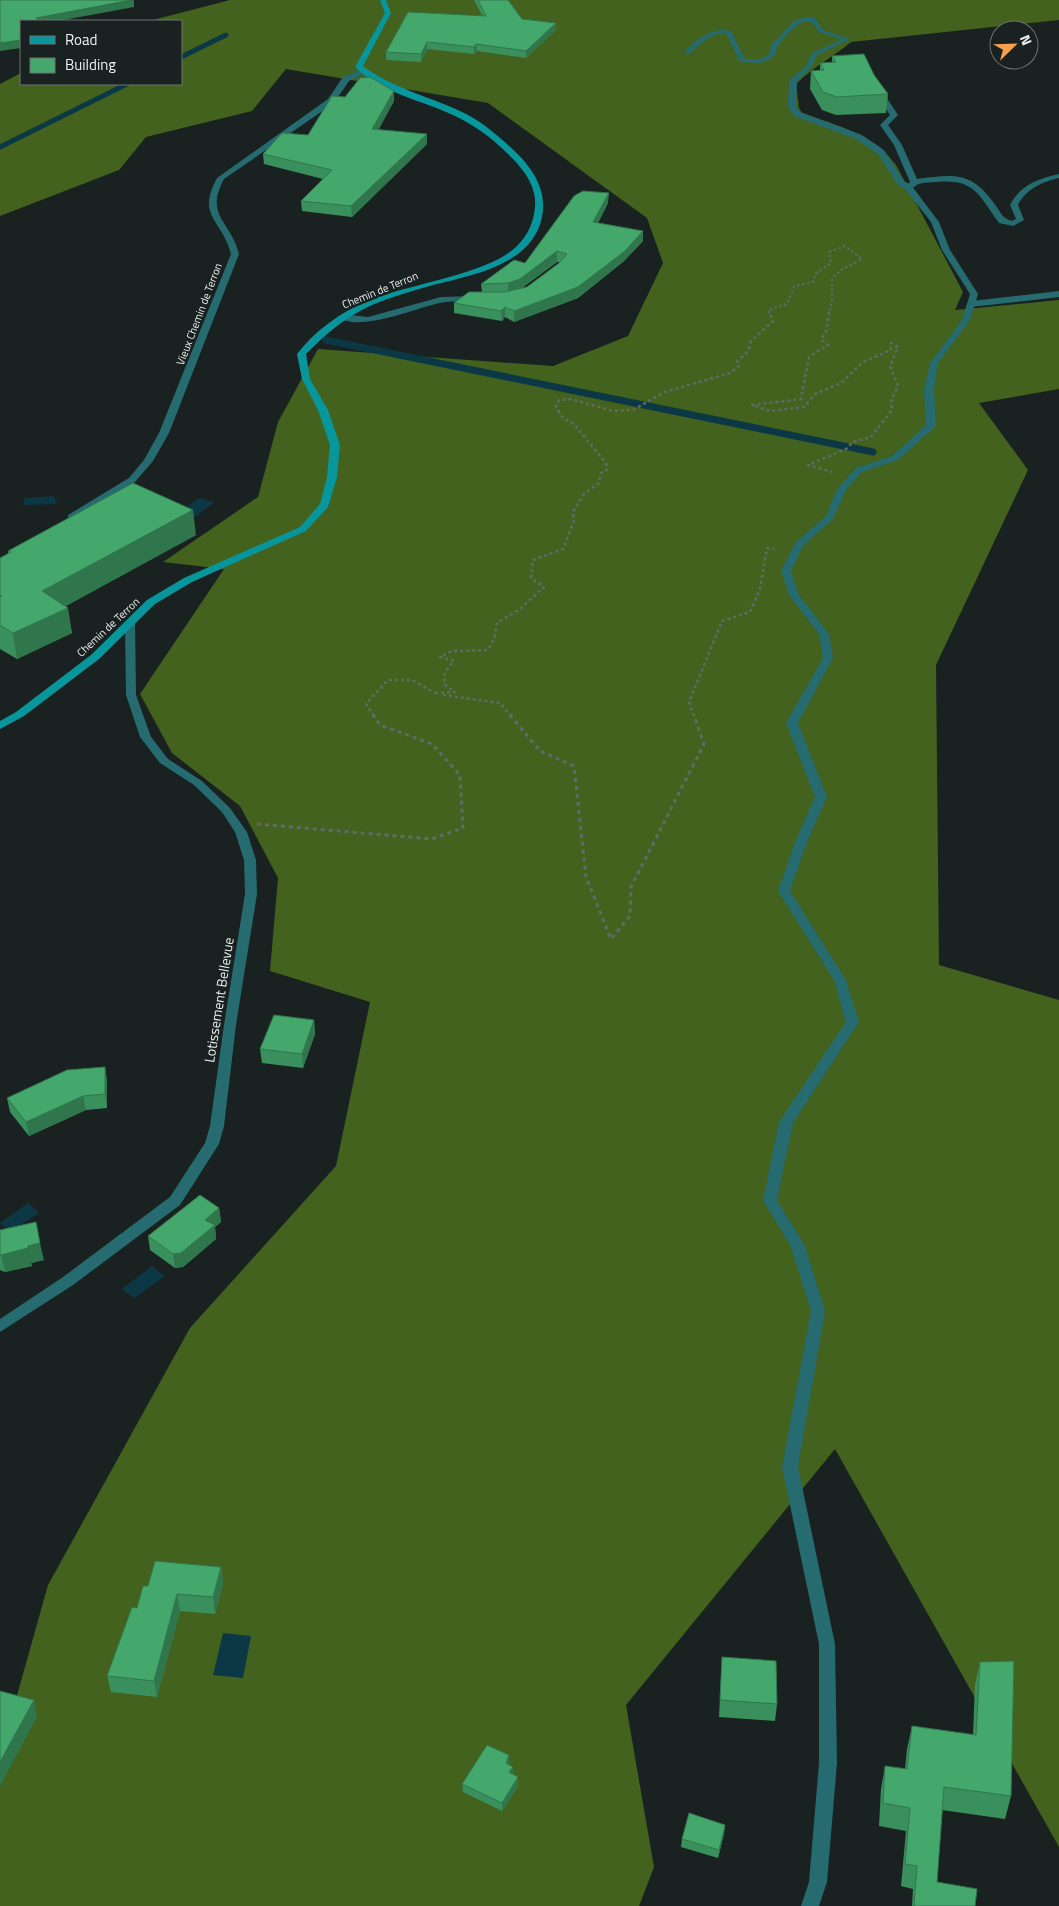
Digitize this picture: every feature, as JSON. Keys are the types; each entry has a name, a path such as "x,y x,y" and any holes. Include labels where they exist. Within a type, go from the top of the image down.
{"street":[{"path":"365,71 359,67 388,13 383,0"},
{"path":"687,53 714,32 725,30 729,32 742,61 761,61 772,56 773,46 788,34 796,21 801,18 813,19 821,31 847,40 814,54 808,68 792,80 792,106 797,114 873,144 889,162 901,183 911,185 937,180 970,182 976,186 1002,222 1012,224 1020,220 1014,205 1023,192 1034,184 1059,176"},
{"name":"Chemin de Terron","path":"0,726 20,714 95,657 151,602 188,580 303,529 325,506 332,477 335,445 323,410 306,378 301,354 342,317 409,289 474,271 511,255 530,237 539,217 540,195 532,177 481,127 365,71"},
{"name":"Vieux Chemin de Terron","path":"64,522 132,480 148,461 164,433 234,254 233,240 218,220 210,204 213,190 221,178 331,101 346,79 365,71"},
{"path":"810,1906 818,1882 828,1764 828,1644 790,1467 818,1310 798,1246 770,1200 786,1122 853,1022 840,980 784,891 801,842 821,797 792,724 828,658 824,634 794,595 786,571 799,545 830,517 842,489 859,470 895,458 930,426 929,389 934,363 966,320 974,294 946,250 935,222 911,185 898,145 884,125 894,115 874,83"},
{"path":"971,304 1059,294"},
{"path":"342,317 368,320 441,300 484,299"},
{"name":"Lotissement Bellevue","path":"0,1326 68,1281 164,1211 184,1190 212,1144 217,1126 227,1045 251,894 250,860 241,832 226,810 198,783 164,761 146,738 131,695 130,623"}],"path":[{"path":"435,693 455,692 444,684 445,672 454,661 440,658 452,651 488,650 494,639 497,622 520,609 544,587 530,578 533,560 562,549 574,521 573,512 584,494 599,484 601,473 607,470 606,463 574,424 563,418 556,407 559,400 571,399 593,408 613,411 633,410 665,392 730,373 739,366 737,362 748,351 750,341 773,321 768,310 787,304 794,287 814,281 815,274 831,263 829,252 839,250 845,246 862,259 856,265 846,267 836,273 830,282 832,302 824,320 826,332 821,339 828,345 810,358 801,399 752,405 757,410 768,411 804,407 815,394 841,383 864,362 891,350 891,343 898,347 898,351 890,361 890,372 898,386 891,401 892,410 870,438 853,442 846,449 808,465 823,471 854,476"},
{"path":"233,821 432,839 463,828 460,776 432,744 380,724 366,704 388,680 412,680 435,693 500,703 540,751 574,766 586,876 611,939 630,916 631,888 704,744 689,702 722,621 750,612 760,589 767,548 796,552"}],"green space":[{"path":"230,0 1059,0 1059,20 1039,22 1039,20 989,20 989,27 851,42 809,72 796,84 799,108 802,113 854,132 865,138 887,154 896,165 963,292 955,310 1059,300 1059,389 979,403 1028,470 936,665 939,965 1059,1000 1059,1847 835,1449 626,1705 654,1867 639,1906 0,1906 0,1756 48,1585 190,1328 336,1166 370,1002 270,971 278,878 240,806 172,753 140,694 224,569 163,562 258,497 278,422 318,349 553,366 628,336 663,263 647,218 488,103 286,69 252,111 146,137 119,170 0,216 0,84 20,74 20,85 182,85 182,20 153,20"}],"water":[{"path":"54,496 57,504 23,505 25,498"},
{"path":"200,498 215,502 193,518 178,513"},
{"path":"28,1203 39,1213 10,1231 0,1223"},
{"path":"152,1266 165,1276 134,1298 122,1289"},
{"path":"223,1633 251,1636 243,1678 213,1675"}],"building":[{"path":"0,0 132,0 36,18 39,20 20,20 20,40 0,43"},
{"path":"478,0 508,0 522,19 556,23 526,51 476,44 474,47 427,42 421,54 386,52 408,12 486,16"},
{"path":"864,54 874,75 888,94 837,97 823,92 811,71 824,70 820,63 836,62 832,56"},
{"path":"370,77 394,91 372,129 427,134 351,206 301,201 332,170 263,154 282,133 308,135 332,96 345,97 360,78"},
{"path":"583,191 609,193 593,222 643,231 625,251 578,287 514,311 505,307 501,311 454,303 469,292 504,292 527,287 558,264 567,254 557,251 520,279 508,283 481,284 514,260 525,263 574,196"},
{"path":"133,483 193,510 42,591 68,608 13,633 0,625 0,597 2,596 0,595 0,558 11,552 8,551"},
{"path":"274,1015 314,1020 302,1054 260,1049"},
{"path":"105,1067 105,1094 83,1096 26,1122 7,1098 67,1070"},
{"path":"200,1195 219,1208 205,1220 215,1225 181,1253 173,1254 148,1236"},
{"path":"36,1222 40,1243 28,1246 28,1248 0,1254 0,1230"},
{"path":"155,1561 221,1567 213,1597 177,1594 154,1681 107,1676 132,1607 137,1608 143,1586 148,1586"},
{"path":"722,1657 776,1661 777,1704 720,1700"},
{"path":"1014,1661 1011,1796 944,1787 937,1882 977,1889 975,1906 914,1906 917,1866 905,1864 910,1808 883,1803 885,1766 907,1769 912,1726 976,1735 980,1662"},
{"path":"0,1691 34,1700 0,1762"},
{"path":"487,1745 509,1755 506,1763 513,1767 509,1772 518,1777 502,1803 462,1784"},
{"path":"689,1813 725,1825 719,1850 682,1839"}],"waterway":[{"path":"182,57 226,35"},
{"path":"0,147 125,85"},
{"path":"326,340 873,452"}]}
